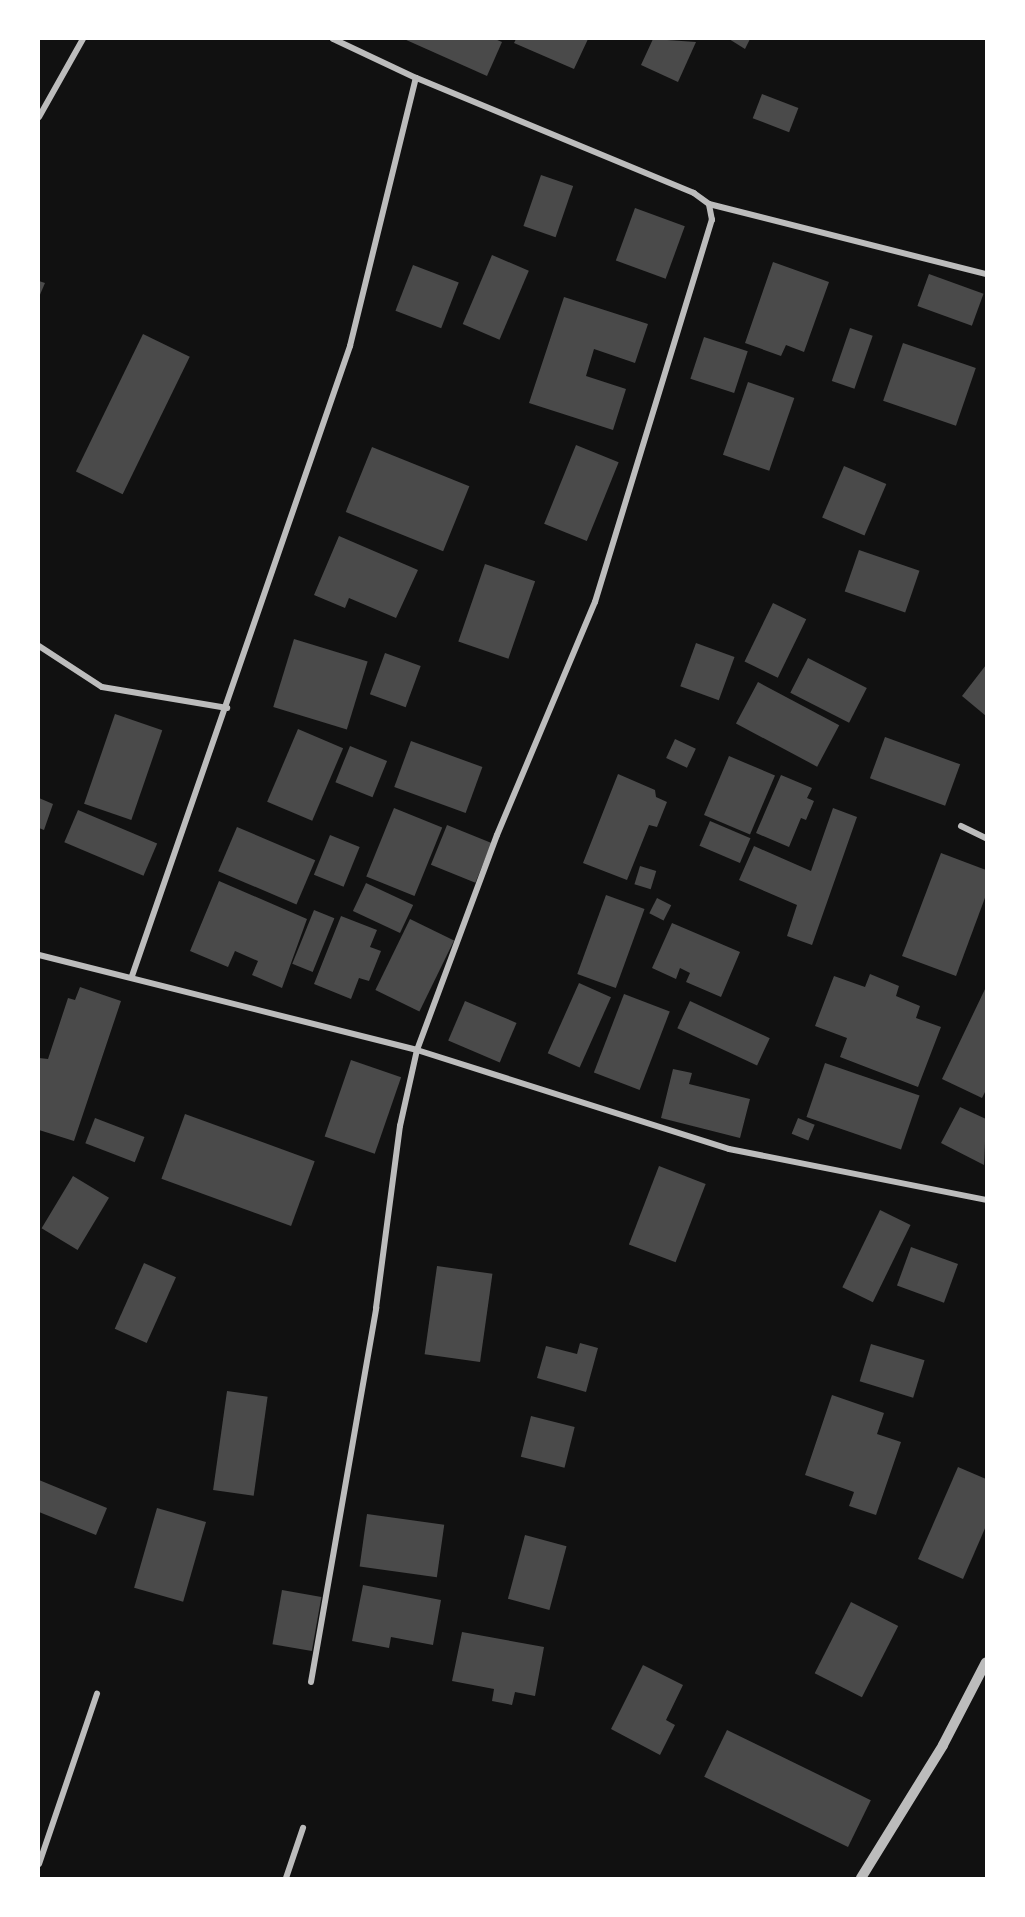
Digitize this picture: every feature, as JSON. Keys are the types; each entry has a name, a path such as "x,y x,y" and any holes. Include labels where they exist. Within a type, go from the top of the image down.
{"street":[{"path":"39,117 84,39"},
{"path":"333,39 345,42 416,78 694,193 709,204 986,274"},
{"path":"132,976 227,708 350,346 416,78"},
{"path":"311,1682 375,1308 400,1126 417,1050 497,835 595,602 712,220 709,204"},
{"path":"39,646 102,687 227,708"},
{"path":"961,826 986,838"},
{"path":"39,955 132,976 417,1050 729,1149 986,1200"},
{"path":"861,1878 943,1745 986,1662"},
{"path":"39,1864 97,1694"},
{"path":"286,1878 303,1828"}],"building":[{"path":"404,39 495,39 502,42 487,76"},
{"path":"516,39 588,39 574,69 514,43"},
{"path":"653,39 696,42 678,82 641,65"},
{"path":"729,39 750,39 745,49"},
{"path":"762,94 798,108 789,132 753,118"},
{"path":"541,175 573,186 556,237 523,226"},
{"path":"635,208 685,226 666,279 616,261"},
{"path":"492,255 529,271 500,340 463,324"},
{"path":"773,262 829,282 804,352 786,345 781,356 745,343"},
{"path":"413,265 459,283 441,328 395,311"},
{"path":"929,274 984,294 972,326 917,306"},
{"path":"39,281 45,283 39,297"},
{"path":"564,297 648,324 635,363 594,349 586,376 626,389 613,430 529,403"},
{"path":"850,328 873,336 854,389 832,381"},
{"path":"143,334 190,357 123,494 76,472"},
{"path":"704,337 748,351 734,393 690,379"},
{"path":"903,343 976,368 956,426 883,401"},
{"path":"748,382 794,398 769,471 723,455"},
{"path":"576,445 619,462 587,541 544,524"},
{"path":"372,447 469,486 443,551 346,512"},
{"path":"844,466 886,484 864,536 822,518"},
{"path":"339,536 418,570 396,618 349,598 345,608 314,595"},
{"path":"859,550 920,571 905,612 845,592"},
{"path":"485,564 535,581 508,659 458,642"},
{"path":"773,603 806,619 778,678 745,661"},
{"path":"294,639 368,662 347,729 273,707"},
{"path":"696,643 735,657 719,700 680,686"},
{"path":"385,653 421,666 406,707 370,694"},
{"path":"808,658 867,688 849,723 790,693"},
{"path":"986,665 986,716 962,696"},
{"path":"758,682 839,725 817,767 736,723"},
{"path":"115,714 162,730 131,820 84,804"},
{"path":"298,729 343,748 312,821 267,802"},
{"path":"885,737 960,764 945,806 870,778"},
{"path":"675,739 696,749 687,768 666,758"},
{"path":"411,741 482,767 466,813 394,787"},
{"path":"350,746 387,761 372,797 335,782"},
{"path":"729,756 775,776 750,834 704,815"},
{"path":"618,774 655,790 656,797 667,802 657,827 649,825 627,880 583,863"},
{"path":"781,775 812,788 807,798 814,801 806,820 801,818 789,847 756,833"},
{"path":"39,798 53,804 44,830 39,828"},
{"path":"394,808 442,827 414,896 366,877"},
{"path":"833,808 857,817 812,945 787,936 797,905 739,880 754,846 811,871"},
{"path":"78,810 157,844 143,876 64,842"},
{"path":"710,821 751,838 740,863 699,846"},
{"path":"447,825 492,843 475,883 431,865"},
{"path":"237,827 315,860 296,904 218,871"},
{"path":"330,835 360,847 344,887 314,875"},
{"path":"941,853 986,870 986,895 956,976 902,956"},
{"path":"640,866 656,871 651,889 634,884"},
{"path":"219,881 307,919 282,988 252,975 258,961 235,951 228,967 190,951"},
{"path":"366,883 413,905 400,933 353,911"},
{"path":"606,895 645,909 616,988 577,974"},
{"path":"657,898 671,905 664,920 649,913"},
{"path":"314,910 334,918 313,972 292,964"},
{"path":"341,916 377,930 370,947 381,951 369,981 359,978 351,999 314,984"},
{"path":"410,919 454,940 419,1011 375,990"},
{"path":"672,923 740,952 721,997 686,982 690,973 680,968 676,979 652,968"},
{"path":"870,974 899,986 896,996 920,1006 916,1018 941,1027 918,1087 840,1057 847,1038 815,1026 834,976 865,987"},
{"path":"579,983 611,997 580,1068 548,1053"},
{"path":"80,987 121,1001 74,1141 39,1130 39,1058 48,1059 68,998 75,1000"},
{"path":"986,987 986,1090 982,1098 942,1079"},
{"path":"624,994 670,1012 640,1090 594,1072"},
{"path":"465,1001 517,1023 500,1062 448,1041"},
{"path":"690,1001 770,1038 757,1065 677,1028"},
{"path":"351,1060 401,1077 375,1154 325,1137"},
{"path":"825,1063 920,1096 901,1149 806,1117"},
{"path":"673,1069 692,1073 689,1084 750,1099 740,1138 661,1118"},
{"path":"960,1107 986,1119 984,1165 941,1143"},
{"path":"185,1114 315,1161 291,1226 161,1179"},
{"path":"95,1118 144,1137 135,1162 85,1143"},
{"path":"798,1118 815,1125 808,1141 792,1134"},
{"path":"659,1166 706,1184 676,1262 629,1244"},
{"path":"73,1176 109,1198 78,1250 42,1228"},
{"path":"880,1210 911,1225 873,1302 842,1287"},
{"path":"911,1247 958,1264 944,1303 897,1286"},
{"path":"144,1263 176,1277 147,1343 115,1329"},
{"path":"437,1266 492,1274 480,1362 425,1354"},
{"path":"580,1343 598,1348 586,1392 537,1378 546,1346 577,1354"},
{"path":"871,1344 925,1360 913,1398 860,1381"},
{"path":"227,1391 268,1397 254,1496 213,1490"},
{"path":"832,1395 884,1413 877,1434 901,1442 876,1515 849,1506 854,1492 805,1475"},
{"path":"531,1416 575,1427 565,1468 521,1457"},
{"path":"958,1467 986,1479 986,1526 963,1579 918,1559"},
{"path":"39,1480 107,1508 96,1535 39,1512"},
{"path":"157,1508 206,1522 183,1602 134,1588"},
{"path":"367,1514 444,1525 437,1577 360,1566"},
{"path":"525,1535 567,1546 549,1610 508,1599"},
{"path":"363,1585 441,1600 433,1645 391,1637 389,1648 352,1641"},
{"path":"282,1590 321,1597 312,1651 272,1644"},
{"path":"851,1602 898,1626 862,1697 815,1673"},
{"path":"462,1632 544,1647 535,1696 515,1692 512,1705 492,1701 494,1689 452,1681"},
{"path":"643,1665 683,1685 666,1720 675,1725 660,1755 611,1729"},
{"path":"727,1730 871,1800 848,1847 704,1777"}]}
